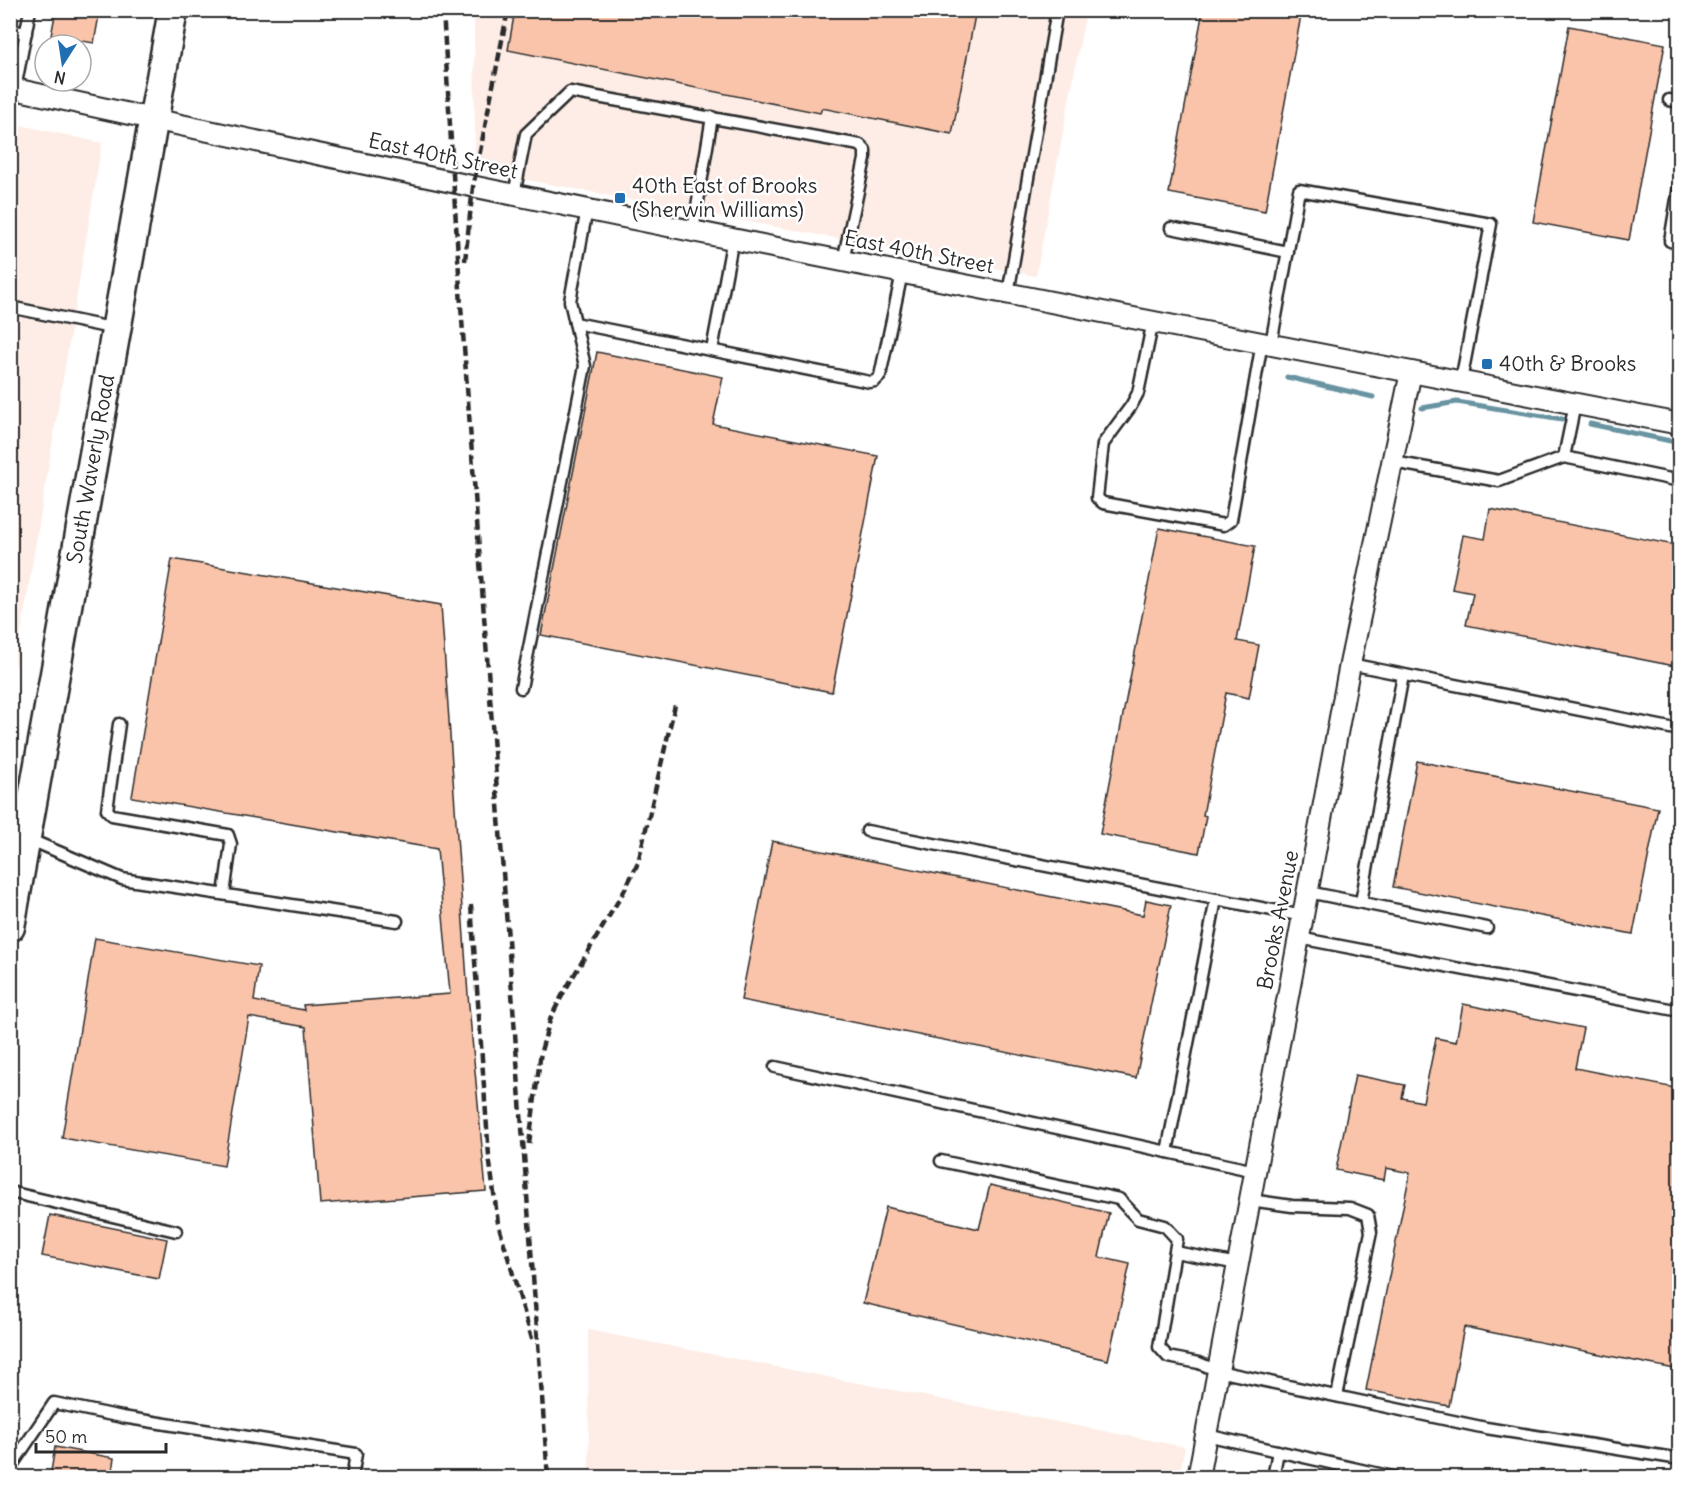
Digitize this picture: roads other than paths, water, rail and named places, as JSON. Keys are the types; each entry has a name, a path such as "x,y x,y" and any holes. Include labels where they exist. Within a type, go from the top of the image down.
{"main road":[{"name":"South Waverly Road","path":"10,927 173,10"}],"street":[{"name":"East 40th Street","path":"13,88 514,195 1008,294 1680,424"},
{"name":"Brooks Avenue","path":"1198,1478 1350,664 1411,372"}],"lane":[{"path":"13,88 30,10"},
{"path":"1008,294 1057,10"},
{"path":"10,30 26,33"},
{"path":"514,195 526,134 570,92 860,145 865,150 865,159 843,261"},
{"path":"693,231 712,117"},
{"path":"1680,181 1670,241 1680,243"},
{"path":"1153,321 1138,393 1103,444 1097,498 1103,503 1224,525 1229,524 1288,252 1299,190 1491,224 1461,381"},
{"path":"521,688 585,366 570,301 586,209"},
{"path":"1171,228 1288,252"},
{"path":"712,350 733,238"},
{"path":"575,323 870,382 880,376 902,273"},
{"path":"10,307 116,329"},
{"path":"1564,457 1575,404"},
{"path":"1393,462 1499,481 1564,457 1680,481"},
{"path":"1350,664 1680,730"},
{"path":"1361,902 1403,675"},
{"path":"119,724 106,810 112,815 228,836 231,844 224,894"},
{"path":"867,831 1303,916"},
{"path":"26,838 122,879 397,921"},
{"path":"1308,892 1487,928"},
{"path":"1167,1152 1216,899"},
{"path":"1299,938 1680,1011"},
{"path":"775,1066 1256,1171"},
{"path":"941,1161 1119,1199 1138,1219 1165,1226 1177,1239 1159,1347 1168,1357 1199,1363 1218,1371 1486,1428 1680,1459"},
{"path":"10,1192 176,1231"},
{"path":"1250,1200 1292,1206 1350,1208 1368,1215 1371,1232 1337,1396"},
{"path":"1175,1252 1238,1264"},
{"path":"10,1468 54,1403 122,1417 356,1454 352,1478"},
{"path":"1206,1435 1397,1478"},
{"path":"1273,1478 1278,1451"}],"waterway":[{"path":"1287,377 1373,397"},
{"path":"1422,408 1457,402 1562,419"},
{"path":"1590,424 1680,443"}],"railway":[{"path":"443,10 461,306 548,1478"},
{"path":"465,261 473,187 508,10"},
{"path":"529,1144 541,1051 551,1017 638,863 675,705"},
{"path":"471,905 489,1156 498,1223 532,1339"}],"place":[{"name":"40th East of Brooks (Sherwin Williams)","path":"620,198"},
{"name":"40th & Brooks","path":"1487,364"}]}
